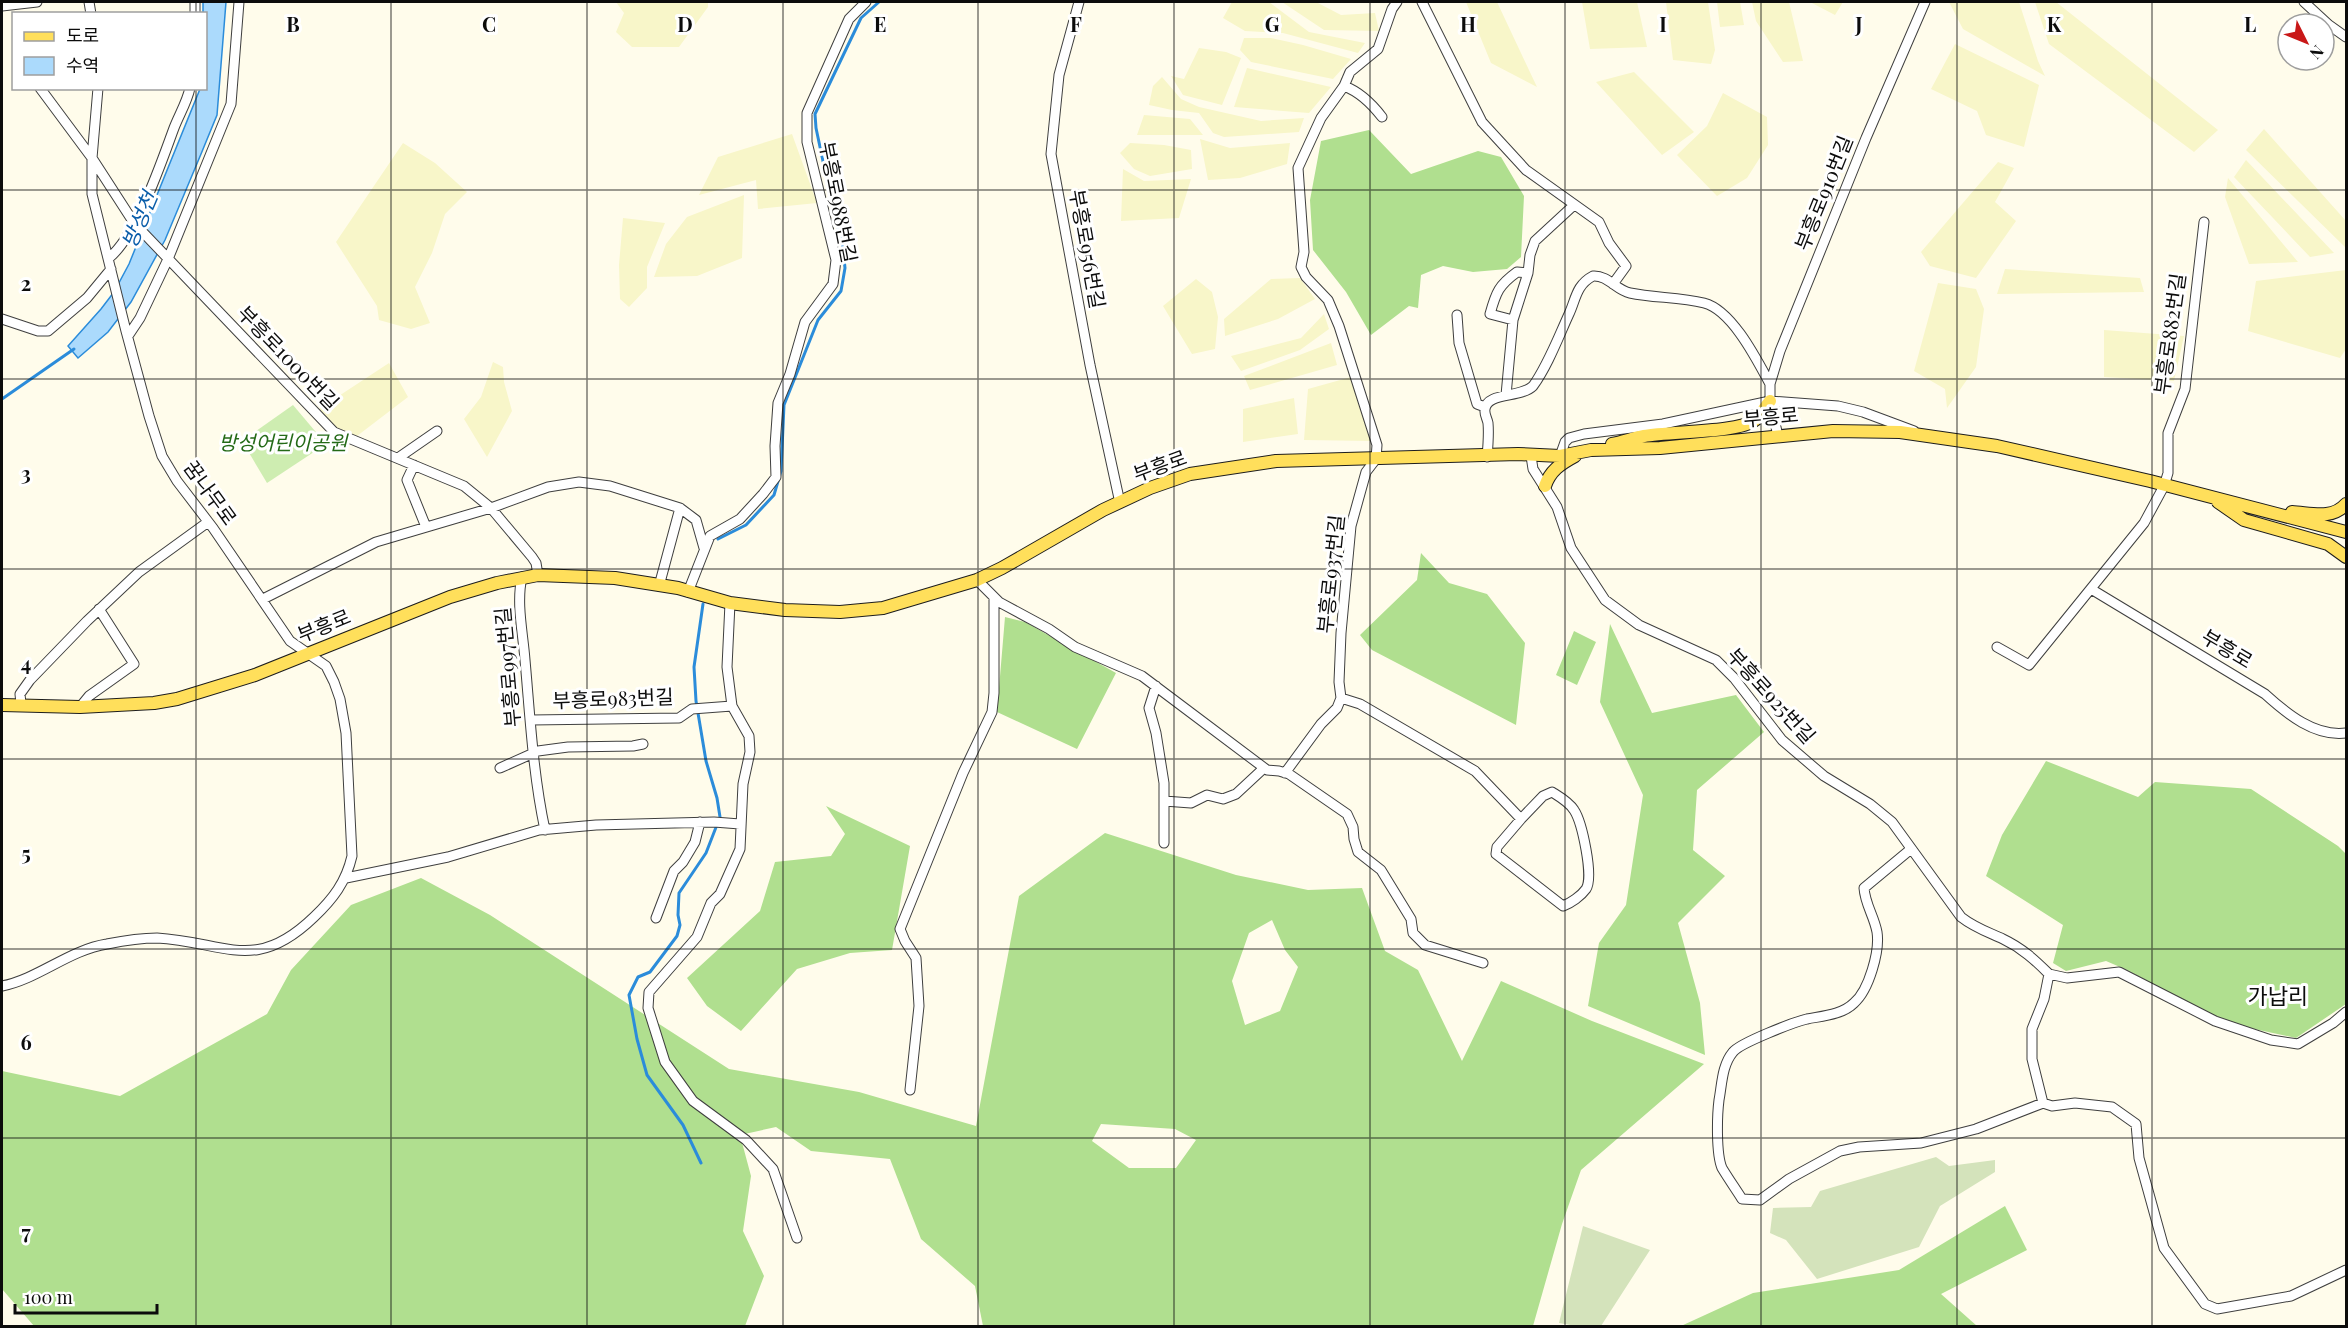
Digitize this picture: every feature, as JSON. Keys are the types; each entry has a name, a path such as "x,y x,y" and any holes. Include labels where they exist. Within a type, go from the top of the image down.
{"main road":[{"path":"1545,486 1549,476 1556,468 1586,452 1644,436 1713,430 1754,421 1770,401"},
{"name":"부흥로","path":"2,705 80,707 177,699 236,681 424,606 497,583 538,575 615,578 678,588 730,603 821,612 883,608 977,580 1150,488 1190,474 1276,461 1487,457 1518,454 1560,456 1833,431 1900,432 1997,446 2268,511 2341,531"},
{"path":"2212,498 2244,520 2328,544 2346,557"},
{"path":"2268,511 2332,515 2346,504"},
{"path":"2301,535 2341,531"}],"street":[{"path":"2,6 37,2"},
{"path":"127,334 140,318 231,104 239,2"},
{"name":"부흥로988번길","path":"688,592 710,536 740,519 776,477 775,446 778,403 790,374 805,322 833,284 836,260 807,142 807,113 849,19 866,2"},
{"name":"부흥로956번길","path":"1079,2 1059,75 1051,154 1090,365 1120,503"},
{"path":"1376,459 1377,446 1339,326 1328,300 1306,277 1301,267 1304,252 1298,168 1322,118 1344,86 1350,72 1378,49 1392,9 1397,2"},
{"path":"1422,2 1482,122 1526,170 1599,222 1609,243 1626,266 1613,284"},
{"name":"부흥로910번길","path":"1778,436 1770,401 1770,384 1783,343 1851,175 1925,2"},
{"path":"2304,2 2346,37"},
{"path":"1344,86 1354,90 1375,107 1382,117"},
{"path":"41,90 92,158 134,223"},
{"path":"2,319 38,331 48,331 87,298 112,271 92,194 92,158 98,90"},
{"path":"109,258 116,253 149,193 188,90"},
{"path":"1506,395 1513,320 1528,273 1530,255 1536,241 1574,205"},
{"name":"부흥로882번길","path":"2164,486 2168,473 2168,434 2185,389 2204,222"},
{"name":"부흥로1000번길","path":"134,223 334,432 464,486 491,508 536,562 538,575"},
{"name":"꿈나무로","path":"112,271 149,416 162,456 177,481 263,599 290,641 326,666 338,690 343,711 349,763 353,846 346,878"},
{"path":"1513,320 1490,314 1495,296 1502,284 1517,272 1528,273"},
{"path":"1487,457 1488,424 1485,407 1489,402 1506,395 1528,391 1538,379 1570,311 1575,295 1583,283 1597,276 1625,292 1704,303 1713,307 1727,318 1739,334 1770,384"},
{"path":"1457,315 1459,343 1477,404 1485,407"},
{"path":"1560,456 1569,438 1584,434 1663,424 1770,401 1838,406 1863,412 1926,436"},
{"path":"398,458 437,431"},
{"name":"부흥로925번길","path":"1531,456 1533,469 1557,507 1571,548 1605,600 1639,625 1716,660 1734,678 1782,740 1824,776 1870,804 1892,822 1961,917 1974,927 2005,940 2030,955 2049,974"},
{"name":"부흥로937번길","path":"1341,698 1339,682 1341,633 1351,526 1366,472 1376,459"},
{"path":"414,465 407,480 426,527"},
{"path":"263,599 376,542 491,508 548,487 579,482 610,486 680,508 696,520 704,548"},
{"path":"1997,647 2029,665 2144,522 2164,486"},
{"path":"659,586 680,508"},
{"path":"21,704 20,694 30,680 99,609 139,572 208,522"},
{"name":"부흥로997번길","path":"522,577 519,590 534,754 544,830"},
{"path":"977,580 994,597 1075,647 1142,676 1264,768 1286,773 1347,814 1353,827 1358,852 1381,870 1411,920 1413,933 1425,945 1483,963"},
{"name":"부흥로","path":"2091,589 2265,694 2288,714 2314,729 2346,733"},
{"path":"910,1090 919,1006 916,958 900,929 963,773 992,712 994,597"},
{"path":"730,603 727,667 732,706 749,736 750,755 743,784 740,849 720,894 711,903 697,937 649,992 648,1008 665,1062 693,1101 746,1140 773,1169 796,1238"},
{"path":"80,707 89,696 134,664 99,609"},
{"path":"1155,686 1149,708 1156,733 1164,783 1164,843"},
{"path":"1286,773 1321,724 1337,708 1341,698 1360,704 1475,771 1521,819"},
{"name":"부흥로983번길","path":"531,720 679,718 692,709 732,706"},
{"name":"부흥로997번길","path":"500,768 538,751 568,747 644,744"},
{"path":"1164,801 1191,803 1207,795 1223,799 1236,794 1264,768"},
{"path":"1552,792 1567,802 1575,811 1583,835 1589,878 1587,888 1571,903 1563,906 1496,854 1497,847 1521,819 1543,796 1552,792"},
{"path":"2,986 106,944 154,938 246,951 263,950 299,931 332,899 346,878 487,847 544,830 596,825 700,822 740,824"},
{"path":"656,918 674,871 683,862 695,842 700,822"},
{"path":"1911,849 1864,888 1865,900 1877,931 1878,950 1867,982 1854,1004 1825,1017 1808,1019 1778,1028 1734,1051 1724,1069 1719,1104 1718,1143 1721,1166 1742,1199 1760,1200 1790,1179 1840,1151 1859,1147 1921,1143 1976,1129 2043,1103 2052,1106 2075,1103 2112,1107 2136,1124 2139,1158 2164,1248 2205,1304 2217,1309 2290,1296 2346,1270"},
{"path":"2043,1103 2032,1059 2032,1029 2044,999 2049,974 2067,978 2119,972 2216,1021 2271,1040 2298,1044 2346,1012"},
{"path":"2335,1021 2346,1021"}],"shaded area":[{"path":"616,2 708,2 708,7 679,47 632,47 616,32 624,13"},
{"path":"1232,2 1269,2 1309,32 1365,43 1358,53 1283,33 1245,31 1223,18"},
{"path":"1282,2 1316,2 1341,15 1375,13 1379,31 1324,30"},
{"path":"1466,2 1497,2 1537,87 1491,63"},
{"path":"1582,2 1637,2 1647,47 1590,49"},
{"path":"1666,2 1708,2 1715,50 1711,64 1673,60"},
{"path":"1717,2 1740,2 1744,25 1720,27"},
{"path":"1752,2 1789,2 1803,61 1783,62 1756,21"},
{"path":"1810,2 1843,2 1835,15"},
{"path":"1949,2 2019,2 2045,76 1963,29"},
{"path":"2035,2 2056,2 2218,130 2194,152 2049,44"},
{"path":"1244,38 1271,38 1351,59 1333,79 1251,62 1240,50"},
{"path":"1955,44 2039,85 2024,147 1986,135 1977,111 1931,89"},
{"path":"1199,48 1226,52 1241,58 1222,105 1183,95 1171,76 1184,79"},
{"path":"1247,68 1331,87 1309,113 1234,107"},
{"path":"1634,72 1694,132 1662,155 1596,82"},
{"path":"1162,77 1181,99 1199,107 1261,121 1304,118 1299,132 1224,137 1213,133 1199,113 1149,105 1153,86"},
{"path":"1723,93 1767,117 1768,145 1747,178 1717,196 1677,155 1707,126"},
{"path":"1144,115 1190,119 1203,135 1137,135"},
{"path":"2264,129 2346,221 2346,248 2246,150"},
{"path":"792,134 817,203 758,209 756,180 699,195 718,157"},
{"path":"1200,139 1230,148 1290,143 1287,164 1240,178 1208,180"},
{"path":"403,143 435,163 467,192 445,214 432,253 415,287 430,323 411,329 379,320 377,306 336,242"},
{"path":"1130,143 1164,145 1191,150 1192,169 1150,176 1134,169 1120,153"},
{"path":"2246,160 2334,253 2310,257 2234,177"},
{"path":"1998,162 2014,168 1995,202 2016,221 1976,278 1930,266 1921,252"},
{"path":"1123,169 1144,181 1191,179 1179,218 1121,221"},
{"path":"2228,178 2298,262 2249,264 2225,197"},
{"path":"744,195 742,258 697,276 654,277 666,244 687,217"},
{"path":"623,218 665,223 647,267 647,288 629,307 620,299 619,265"},
{"path":"2005,269 2140,278 2144,292 1997,294"},
{"path":"2346,270 2346,349 2340,358 2248,331 2256,281"},
{"path":"1300,278 1315,299 1278,319 1225,336 1224,319 1271,279"},
{"path":"1196,279 1212,292 1218,317 1215,349 1192,354 1163,306"},
{"path":"1938,283 1976,289 1984,309 1976,367 1947,408 1945,389 1914,371"},
{"path":"1324,314 1329,329 1300,350 1241,371 1231,356 1301,338"},
{"path":"2104,330 2184,336 2174,381 2104,377"},
{"path":"1331,343 1337,365 1250,390 1244,376"},
{"path":"493,362 503,367 504,382 512,411 487,457 464,419 481,397"},
{"path":"389,363 408,397 357,436 337,428 319,409"},
{"path":"1351,377 1371,441 1304,440 1308,389"},
{"path":"1294,398 1298,434 1243,442 1243,409"}],"green space":[{"path":"1369,130 1411,174 1478,151 1501,157 1524,196 1521,257 1507,269 1473,272 1443,266 1421,275 1418,308 1409,306 1371,335 1346,292 1313,250 1310,200 1321,141"},
{"name":"방성어린이공원","path":"293,405 326,444 267,483 242,441"},
{"path":"1421,553 1449,583 1487,594 1525,643 1516,725 1372,650 1360,635 1417,580"},
{"path":"1005,617 1025,622 1116,673 1077,749 997,712"},
{"path":"1610,624 1652,713 1736,695 1764,732 1697,790 1693,850 1725,876 1678,923 1700,1003 1705,1055 1588,1006 1599,943 1626,905 1643,795 1600,702"},
{"path":"1574,631 1596,642 1577,685 1556,675"},
{"path":"2046,761 2138,797 2155,782 2251,789 2338,846 2346,854 2346,1004 2296,1038 2245,1027 2213,1016 2106,961 2066,971 2053,963 2063,925 1986,876 2002,835"},
{"path":"826,806 910,846 892,950 850,953 797,969 741,1031 707,1006 687,978 760,911 775,862 831,856 845,834"},
{"path":"1105,833 1236,875 1308,890 1362,888 1385,951 1418,970 1462,1061 1501,981 1592,1021 1704,1064 1581,1170 1562,1224 1533,1326 983,1326 975,1286 921,1239 890,1159 811,1151 776,1127 740,1135 751,1176 743,1231 764,1276 745,1326 34,1326 2,1289 2,1071 120,1096 267,1014 291,970 351,905 421,878 490,915 729,1069 859,1092 976,1126 1019,896","holes":["1272,920 1285,950 1298,967 1280,1011 1245,1025 1232,981 1249,933","1101,1124 1175,1129 1196,1140 1176,1168 1129,1168 1092,1141"]},
{"path":"1936,1157 1949,1166 1995,1160 1995,1172 1940,1206 1919,1247 1817,1279 1786,1240 1770,1233 1773,1208 1811,1207 1820,1191"},
{"path":"2005,1206 2027,1250 1941,1294 1977,1326 1681,1326 1753,1293 1899,1270"},
{"path":"1583,1226 1650,1250 1601,1326 1559,1323"}],"water":[{"path":"203,2 226,2 217,115 165,240 131,302 108,332 78,358 68,346 114,292 129,264 200,90 207,90 207,12 203,12"}],"waterway":[{"path":"718,539 746,525 774,495 781,471 784,405 818,320 841,291 845,268 842,239 836,223 815,114 861,18 879,2"},
{"name":"방성천","path":"2,399 74,349"},
{"path":"701,1163 683,1125 647,1075 637,1039 629,995 638,977 650,972 677,936 680,925 679,893 706,853 720,817 706,761 696,701 694,667 703,604"}],"district":[{"name":"가납리","path":"2278,996"}]}
